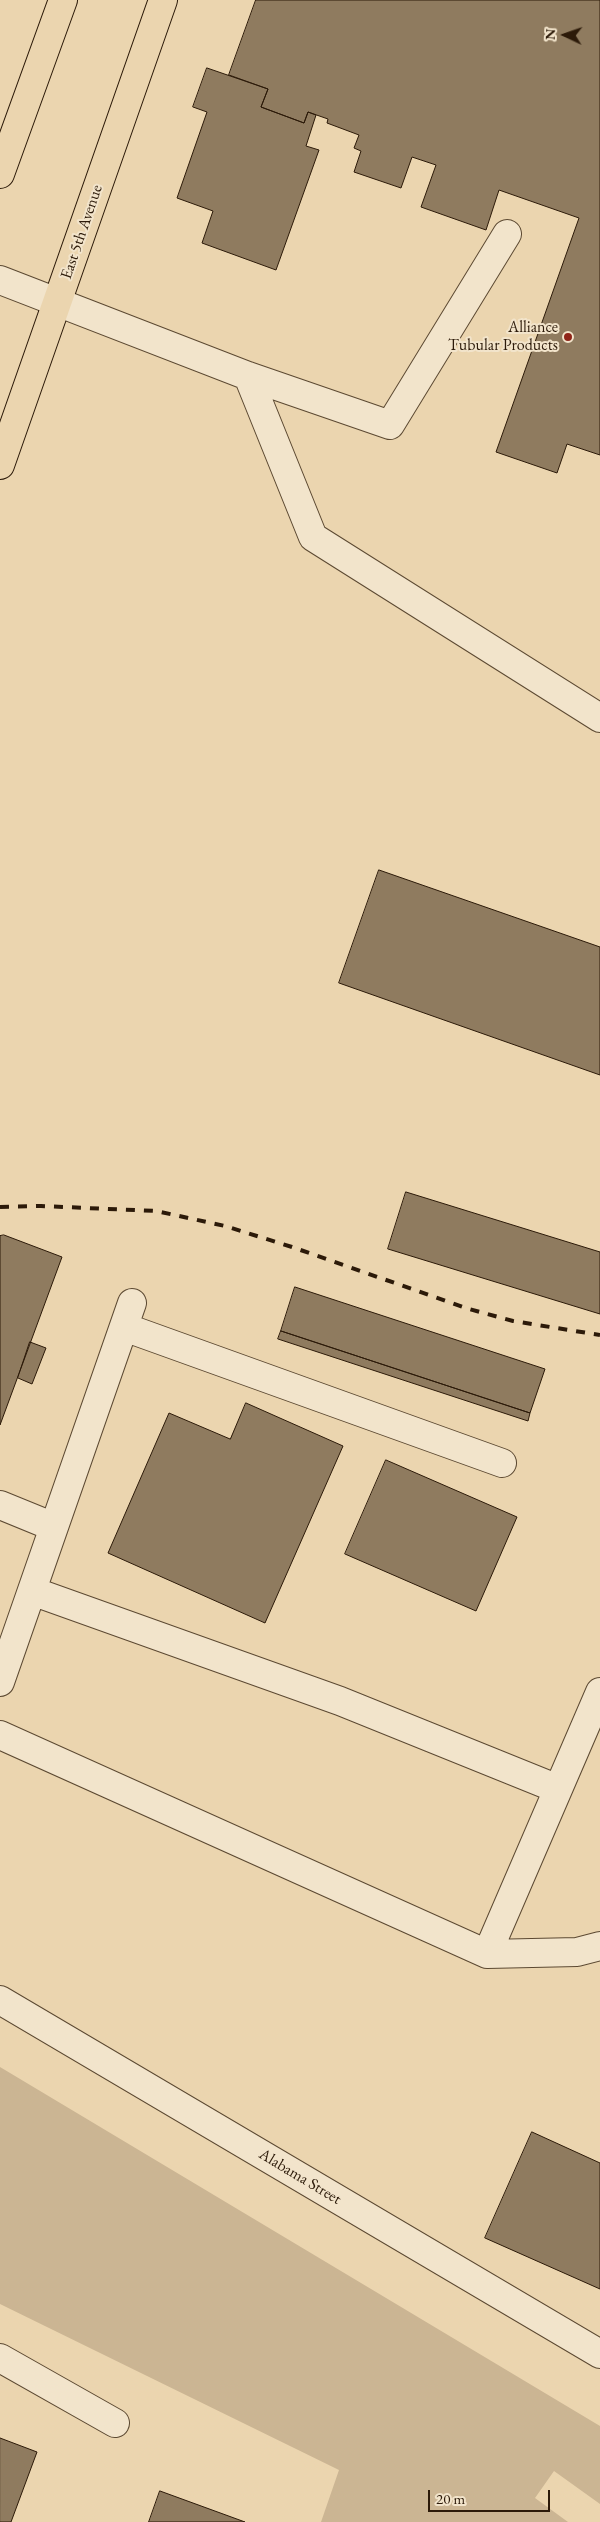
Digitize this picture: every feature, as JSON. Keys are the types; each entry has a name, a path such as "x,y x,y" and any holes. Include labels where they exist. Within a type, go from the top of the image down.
{"main road":[{"path":"0,174 62,0"},
{"name":"East 5th Avenue","path":"0,465 163,0"}],"street":[{"path":"0,280 248,376 390,425 506,234"},
{"path":"248,376 313,537 600,718"},
{"path":"0,1682 128,1315 502,1463"},
{"path":"0,1505 54,1527"},
{"path":"32,1591 340,1702 558,1790"},
{"path":"487,1954 600,1692"},
{"path":"0,1735 487,1954 577,1952 600,1946"},
{"name":"Alabama Street","path":"0,2000 600,2354"},
{"path":"0,2358 115,2423"}],"shaded area":[{"path":"0,2067 600,2426 600,2504 554,2471 535,2498 568,2522 321,2522 339,2470 0,2304"}],"building":[{"name":"Alliance Tubular Products","path":"256,0 600,0 600,455 567,444 557,473 496,452 579,218 499,190 486,230 421,207 436,165 412,157 401,188 354,172 361,151 354,148 359,135 327,123 328,119 308,112 304,123 261,107 268,89 229,75"},
{"path":"207,68 268,89 261,107 304,123 308,112 316,115 306,146 319,150 276,270 202,243 213,211 177,198 207,112 193,107"},
{"path":"379,870 600,947 600,1075 339,983"},
{"path":"406,1192 600,1252 600,1314 388,1249"},
{"path":"4,1235 62,1257 0,1425 0,1236"},
{"path":"295,1287 545,1369 530,1413 281,1331"},
{"path":"281,1331 530,1413 528,1421 278,1339"},
{"path":"30,1342 46,1348 32,1384 18,1378"},
{"path":"246,1403 343,1446 265,1623 108,1553 169,1413 230,1439"},
{"path":"386,1460 517,1517 476,1611 345,1554"},
{"path":"532,2132 600,2163 600,2289 485,2238"},
{"path":"0,2438 37,2452 11,2522 0,2522"},
{"path":"160,2491 245,2522 149,2522"}],"railway":[{"path":"0,1207 41,1206 156,1211 225,1226 292,1247 469,1309 513,1321 600,1335"}],"place":[{"name":"Alliance Tubular Products","path":"568,337"}]}
